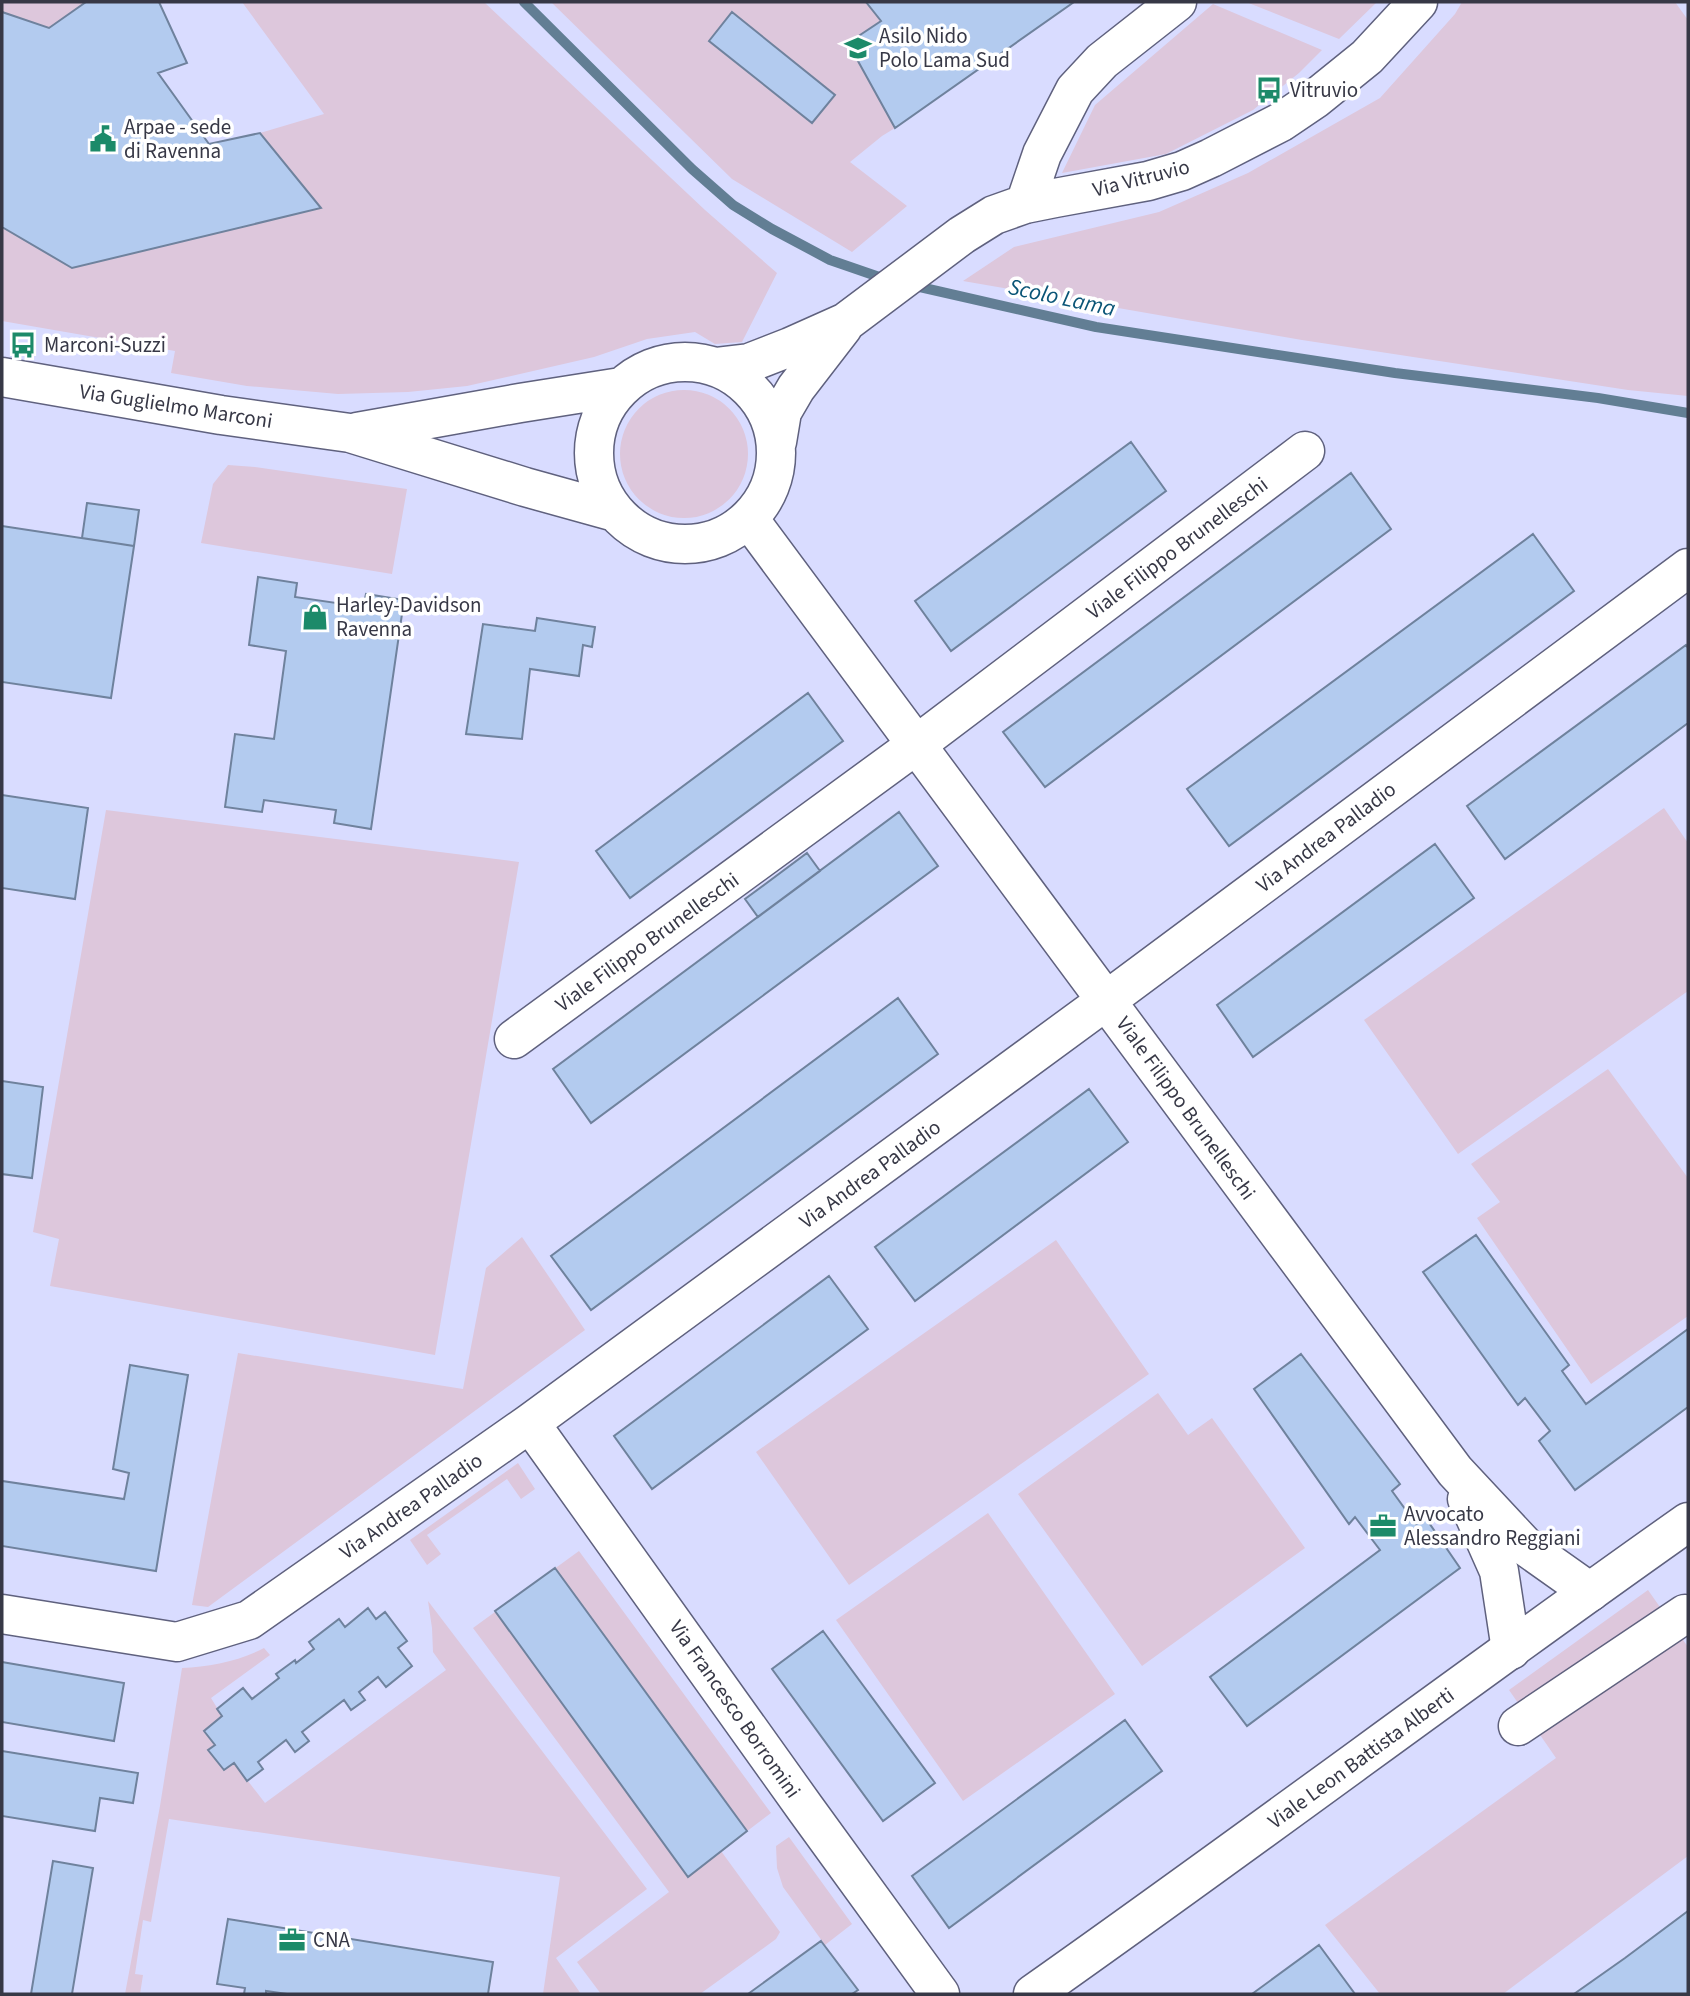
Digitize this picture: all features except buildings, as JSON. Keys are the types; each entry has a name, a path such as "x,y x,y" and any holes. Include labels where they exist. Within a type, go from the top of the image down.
{"street":[{"path":"1025,204 1042,154 1076,90 1102,61 1177,2"},
{"name":"Via Vitruvio","path":"715,367 748,363 852,318 961,235 994,215 1025,204 1148,181 1182,171 1281,122 1342,79 1367,57 1418,2"},
{"name":"Via Vitruvio","path":"777,442 782,412 796,388 852,318"},
{"path":"673,361 703,362 715,367 731,372 754,391 769,415 777,442 775,470 766,497 749,519 724,536 695,544 666,542 638,531 615,512 601,489 594,462 595,435 604,409 621,387 645,370 673,361"},
{"name":"Via Guglielmo Marconi","path":"2,377 220,415 350,433 615,512"},
{"name":"Via Guglielmo Marconi","path":"350,433 621,387"},
{"name":"Viale Filippo Brunelleschi","path":"514,1039 916,745 1305,451"},
{"name":"Viale Filippo Brunelleschi","path":"749,519 1455,1471 1525,1546 1590,1591"},
{"name":"Via Andrea Palladio","path":"2,1614 177,1642 249,1620 530,1423 1107,1000 1688,568"},
{"name":"Via Francesco Borromini","path":"530,1423 940,1994"},
{"name":"Viale Filippo Brunelleschi","path":"1455,1471 1499,1571 1511,1650"},
{"name":"Viale Leon Battista Alberti","path":"1033,1994 1688,1522"},
{"path":"1518,1726 1685,1614"}],"shaded area":[{"path":"2,2 86,2 49,28 2,12"},
{"path":"242,2 484,2 705,210 777,273 742,342 715,344 695,332 647,339 594,357 467,386 408,392 338,394 247,386 171,373 175,351 2,321 2,227 72,268 320,208 260,133 324,114"},
{"path":"551,2 866,2 881,21 848,43 895,128 850,162 907,206 852,252 732,179"},
{"path":"1246,2 1377,2 1339,39"},
{"path":"1462,2 1675,2 1688,20 1688,396 1628,390 1302,340 963,281 1014,247 1159,212 1248,173 1380,98 1455,14"},
{"path":"1213,4 1322,50 1299,73 1253,110 1166,154 1062,173 1095,105"},
{"path":"684,390 708,395 729,409 743,430 748,454 743,478 729,499 708,513 684,518 660,513 639,499 625,478 620,454 625,430 639,409 660,395"},
{"path":"228,465 407,489 392,574 201,543 213,484"},
{"path":"1664,808 1688,843 1688,991 1458,1154 1364,1020"},
{"path":"106,810 519,862 435,1355 50,1286 59,1239 33,1232"},
{"path":"1608,1069 1688,1178 1688,1316 1591,1384 1477,1218 1500,1202 1471,1164"},
{"path":"522,1237 585,1330 208,1607 192,1605 238,1353 463,1389 486,1268"},
{"path":"1056,1240 1149,1374 849,1585 756,1452"},
{"path":"1158,1393 1188,1435 1212,1418 1305,1548 1142,1666 1018,1494"},
{"path":"518,1463 535,1489 521,1499 507,1479 427,1535 441,1554 427,1565 410,1540"},
{"path":"988,1513 1115,1694 963,1801 836,1620"},
{"path":"579,1551 771,1813 721,1851 780,1932 776,1939 700,1994 601,1994 577,1962 669,1892 473,1628"},
{"path":"1648,1590 1688,1647 1688,1856 1503,1994 1380,1994 1325,1925 1556,1758 1509,1690"},
{"path":"428,1601 647,1889 556,1958 581,1994 543,1994 560,1877 169,1819 151,1922 143,1920 135,1974 143,1975 140,1994 125,1994 182,1668 224,1662 264,1648 270,1655 211,1698 222,1716 204,1731 215,1745 209,1750 223,1770 234,1763 265,1803 446,1670 433,1652"},
{"path":"789,1837 852,1924 825,1945 783,1887 777,1868 776,1846"}],"waterway":[{"name":"Scolo Lama","path":"524,2 692,169 733,205 830,260 888,280"},
{"name":"Scolo Lama","path":"911,285 1096,327 1395,373 1598,398 1688,413"}],"place":[{"name":"Asilo Nido Polo Lama Sud","path":"858,48"},
{"name":"Vitruvio","path":"1269,90"},
{"name":"Arpae - sede di Ravenna","path":"103,139"},
{"name":"Marconi-Suzzi","path":"23,345"},
{"name":"Harley-Davidson Ravenna","path":"315,617"},
{"name":"Avvocato Alessandro Reggiani","path":"1383,1526"},
{"name":"CNA","path":"292,1940"}]}
